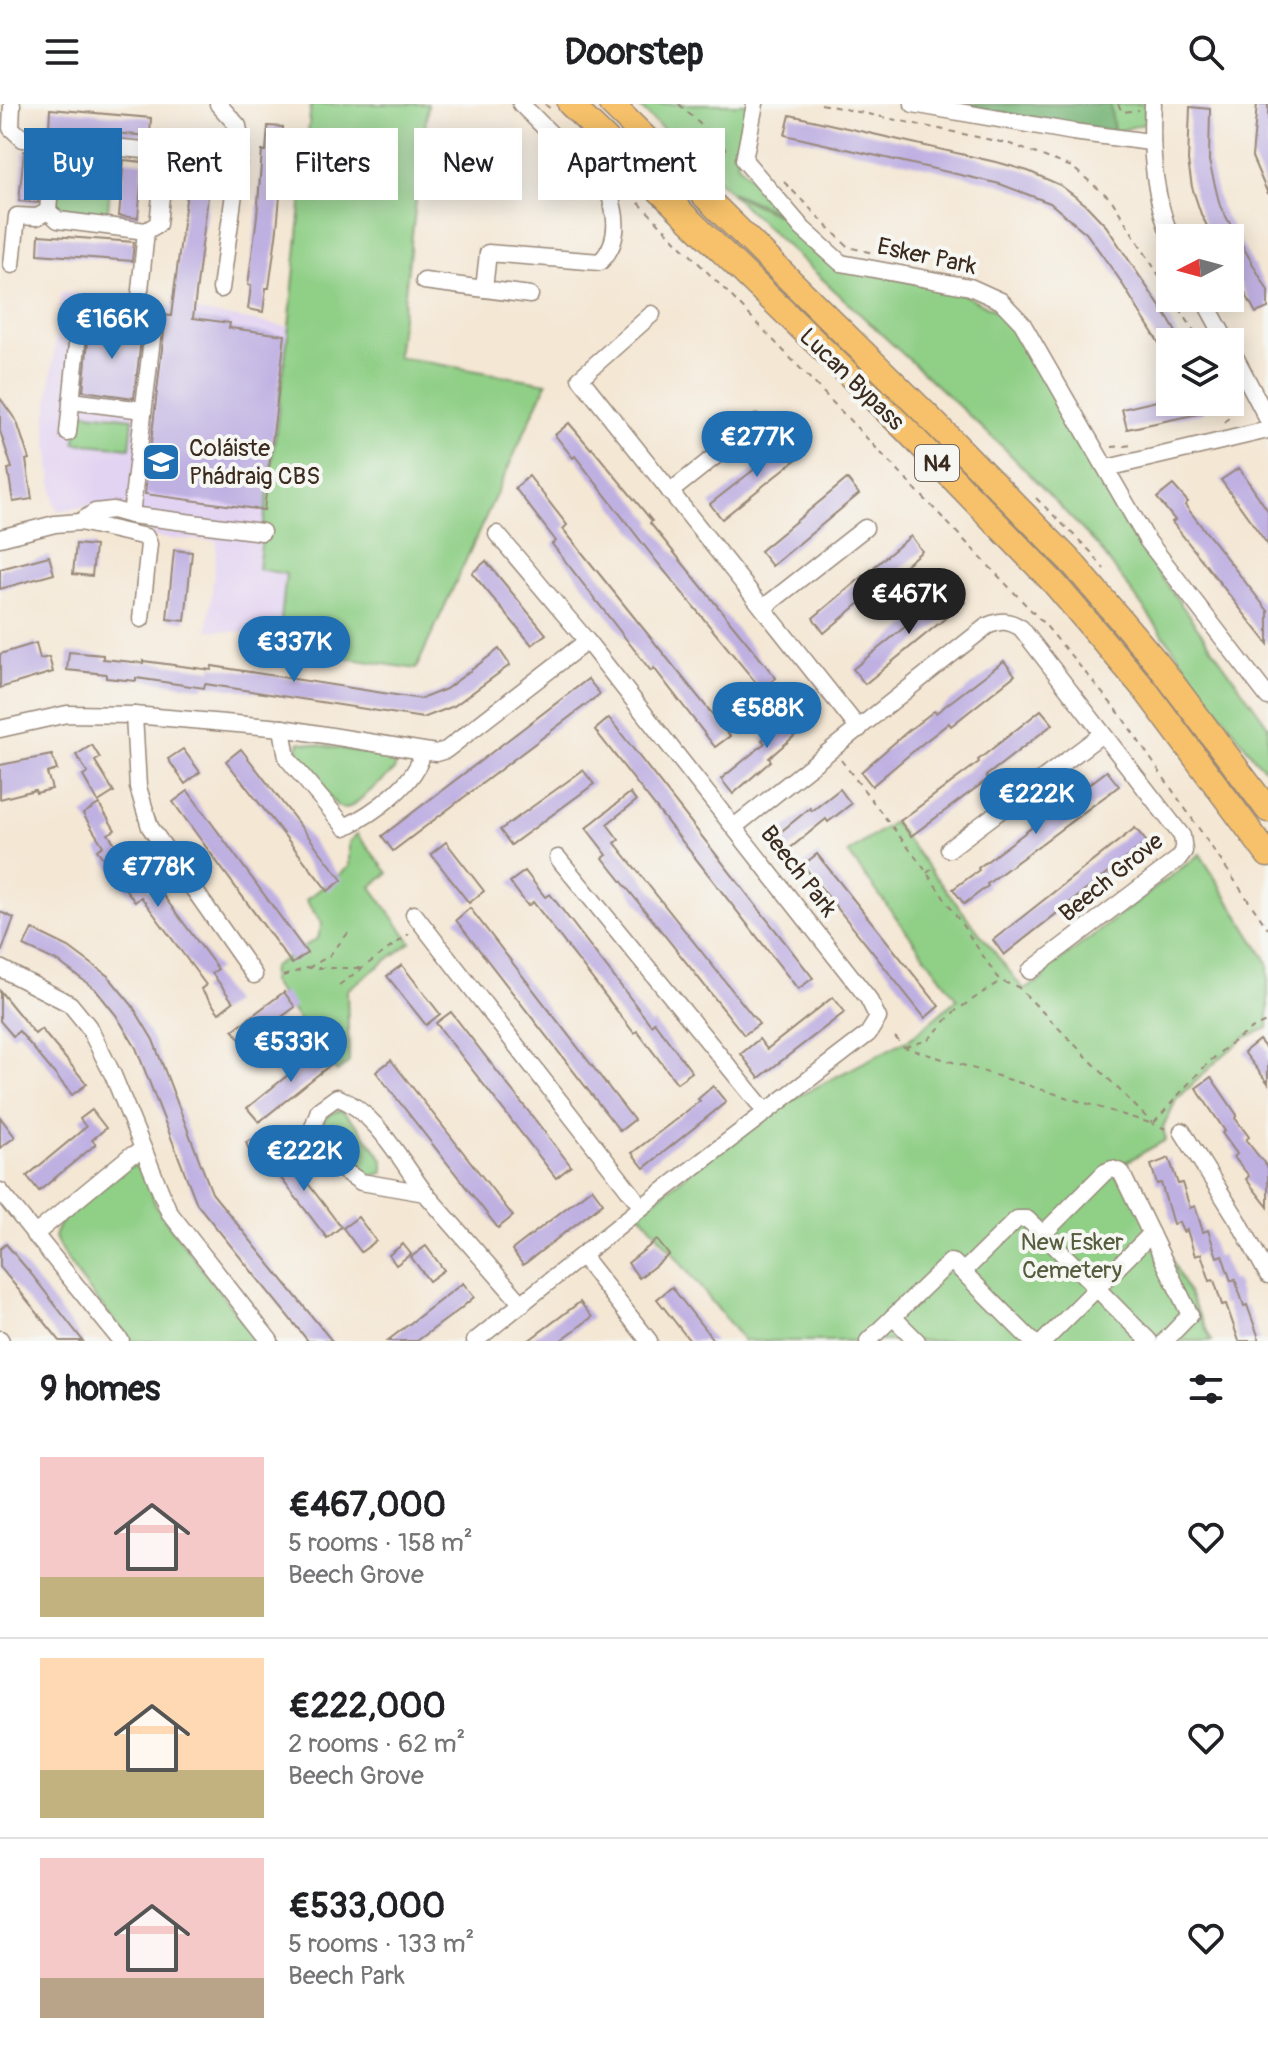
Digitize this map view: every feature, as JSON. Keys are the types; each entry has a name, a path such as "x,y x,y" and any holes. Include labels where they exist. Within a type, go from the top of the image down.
{"highway":[{"name":"Lucan Bypass","path":"611,104 915,403 1074,565 1158,664 1268,810"},
{"name":"Lucan Bypass","path":"563,109 905,429 1054,583 1146,691 1268,855"}],"street":[{"path":"12,104 11,128 24,139"},
{"path":"218,104 238,126 241,142 221,289"},
{"path":"484,289 488,253 600,262 611,251 615,237 614,206 608,191 521,104"},
{"name":"Esker Park","path":"755,104 744,160 803,229 841,263 970,287 1001,301 1022,323 1147,540 1268,697"},
{"path":"913,104 1073,132 1151,133"},
{"path":"1146,107 1161,211 1166,224"},
{"path":"48,211 58,220 146,231 158,224 165,160 155,151 122,148"},
{"path":"48,211 49,200"},
{"path":"12,265 17,216 37,217 48,211"},
{"path":"140,290 146,231"},
{"path":"424,281 530,295"},
{"path":"652,314 580,378 859,729"},
{"path":"68,433 80,315"},
{"path":"99,315 154,322 131,515"},
{"path":"1244,374 1268,420"},
{"path":"71,401 143,410"},
{"path":"670,492 757,423"},
{"path":"1107,468 1268,430"},
{"path":"80,522 95,512 113,510 262,532"},
{"path":"0,538 55,524 80,522 146,537 149,544 141,619"},
{"path":"763,608 865,528"},
{"name":"Beech Park","path":"475,1341 642,1207 868,1034 878,1018 868,998 734,827 587,641 497,534"},
{"name":"Beech Grove","path":"734,827 987,626 998,621 1009,621 1021,628 1182,836 1184,851 1178,859 1030,971"},
{"path":"0,729 67,714 134,715 282,728 436,753 446,750 587,641"},
{"path":"134,715 138,787 150,827 254,975"},
{"path":"282,728 287,758 345,827 361,820 416,773 422,752"},
{"path":"949,849 1102,734"},
{"path":"558,858 765,1111"},
{"path":"414,914 642,1207"},
{"path":"0,968 70,1004 88,1026 113,1075 169,1212 270,1341"},
{"path":"425,1193 361,1182 329,1161 311,1133 319,1110 337,1097 353,1103 371,1120 425,1193 522,1304"},
{"path":"1174,1130 1239,1222 1268,1275"},
{"path":"34,1235 130,1156 143,1151"},
{"path":"1043,1234 1105,1172 1112,1169 1121,1172 1190,1315 1165,1341"},
{"path":"0,1191 121,1341"},
{"path":"963,1272 1017,1219 1027,1219 1149,1341"},
{"path":"1044,1341 1151,1234"},
{"path":"582,1256 649,1341"},
{"path":"868,1341 947,1262 954,1263 1032,1341"},
{"path":"893,1317 917,1341"}],"path":[{"path":"545,104 563,109"},
{"path":"679,104 736,159"},
{"path":"821,104 1010,144 1072,167 1111,199 1156,271"},
{"path":"1118,104 1122,112 1146,107"},
{"path":"780,178 791,190"},
{"path":"637,200 1047,627 1120,714 1268,929"},
{"path":"840,760 927,873 1000,981 1018,987 1153,1124"},
{"path":"927,873 934,867"},
{"path":"283,976 329,956 348,933"},
{"path":"339,985 410,934"},
{"path":"307,968 364,968"},
{"path":"904,1047 928,1040 954,1012 1000,981"},
{"path":"1153,1124 1217,1056 1247,1032 1268,1021"},
{"path":"895,1037 904,1047 1174,1130"}],"shaded area":[{"name":"Coláiste Phádraig CBS","path":"61,292 128,299 289,327 258,569 287,573 280,635 208,630 217,541 157,538 142,525 97,520 94,505 58,511 54,502 46,423"}],"green space":[{"path":"311,104 428,104 425,128 414,128 416,200 397,357 547,383 416,669 278,648 286,574 258,569 289,327 302,200 398,200 398,128 309,128"},
{"path":"636,104 750,104 737,163 787,216 725,187 725,128 662,128"},
{"path":"952,104 1146,104 1144,124 1114,132"},
{"path":"952,104 1110,104 1114,132"},
{"path":"730,193 787,219 840,266 961,293 1008,317 1132,536 1268,726 1268,771 1255,759 1097,545 1007,451"},
{"path":"56,200 109,200 107,220 63,216 56,206"},
{"path":"78,412 133,418 130,448 75,443"},
{"path":"300,742 392,757 396,764 394,771 352,806 343,809 336,805 298,758"},
{"name":"New Esker Cemetery","path":"893,822 1024,990 1044,978 1045,972 1200,854 1268,963 1268,1028 1244,1038 1176,1100 1163,1128 1166,1140 1124,1163 1212,1341 744,1341 639,1212 762,1115 911,1038 957,999 848,853"},
{"path":"357,834 388,873 371,887 411,942 347,990 349,1062 337,1072 271,982 272,967 318,938 322,924 306,900 349,867 349,842"},
{"path":"341,1110 383,1159 383,1173 371,1176 358,1171 333,1149 325,1137 322,1121"},
{"path":"135,1166 145,1172 155,1204 163,1217 257,1341 131,1341 64,1256 55,1234 60,1222 125,1168"}],"building":[{"path":"1257,104 1268,104 1268,194 1252,157"},
{"path":"1190,107 1210,109 1209,161 1220,206 1230,224 1206,224 1192,187 1188,161"},
{"path":"50,109 151,118 150,128 138,128 138,135 122,134 122,128 49,128"},
{"path":"790,115 1000,163 1060,185 1085,204 1106,226 1156,301 1156,312 1164,312 1174,328 1156,328 1156,338 1086,233 1050,203 1000,184 785,135"},
{"path":"24,151 24,200 38,200 38,203 19,201"},
{"path":"262,151 266,151 266,200 280,200 269,288 266,288 263,312 248,309"},
{"path":"124,160 138,161 138,218 119,216"},
{"path":"186,200 208,200 193,318 230,323 229,328 285,335 264,510 145,494 165,323 162,315 171,316"},
{"path":"39,235 134,242 132,261 38,254"},
{"path":"1244,248 1268,291 1268,308 1256,313 1244,291"},
{"path":"90,321 98,326 142,332 134,398 83,391"},
{"path":"0,398 17,422 29,459 26,460 32,499 13,502 8,469 12,468 0,431"},
{"path":"1156,401 1156,416 1189,416 1127,429 1122,409"},
{"path":"569,423 652,521 650,523 776,678 761,689 657,562 575,456 573,458 555,435"},
{"path":"793,439 804,453 722,519 710,504"},
{"path":"1239,468 1268,511 1268,545 1221,480"},
{"path":"529,476 567,525 563,529 730,736 715,747 552,544 556,541 515,488"},
{"path":"847,479 859,494 772,566 760,551"},
{"path":"1173,485 1188,502 1185,505 1268,611 1268,644 1172,522 1175,520 1157,498"},
{"path":"911,536 922,551 824,633 813,618"},
{"path":"76,544 95,546 92,576 73,574"},
{"path":"174,550 192,552 185,621 167,619"},
{"path":"49,556 54,574 0,589 0,569"},
{"path":"486,561 546,634 532,645 472,573"},
{"path":"953,588 965,602 865,684 853,669"},
{"path":"36,643 40,659 49,657 53,672 0,688 0,654"},
{"path":"499,649 510,665 454,706 423,718 205,684 204,688 136,678 136,681 106,678 106,674 67,670 69,652 103,655 103,659 211,670 212,666 421,699 446,689"},
{"path":"1004,661 1015,675 951,726 949,723 872,786 861,772 908,731"},
{"path":"588,679 600,694 393,851 382,836"},
{"path":"803,705 814,719 733,794 721,779 765,743 762,740"},
{"path":"1041,710 1053,724 986,776 988,779 911,836 900,821 979,762"},
{"path":"609,718 813,978 798,989 595,730"},
{"path":"92,745 100,758 95,761 114,792 98,802 83,776 88,773 76,755"},
{"path":"183,749 200,772 185,784 168,759"},
{"path":"241,749 342,880 328,891 226,761"},
{"path":"52,755 57,770 47,773 52,789 0,799 0,765"},
{"path":"583,770 594,784 511,845 500,830"},
{"path":"1107,771 1119,786 964,904 953,889"},
{"path":"840,789 851,804 828,822 826,819 783,854 772,839 810,808 812,811"},
{"path":"188,791 307,953 292,964 173,802"},
{"path":"630,793 636,801 607,824 619,840 615,843 759,1024 744,1035 603,858 607,855 586,828"},
{"path":"99,804 115,830 108,834 153,895 159,890 218,969 212,973 233,1002 219,1013 201,989 206,985 153,913 141,897 135,902 97,850 103,846 83,814"},
{"path":"1135,828 1147,842 1004,955 993,940"},
{"path":"446,842 484,891 469,903 431,854"},
{"path":"817,854 939,1006 925,1018 803,865"},
{"path":"525,871 545,897 550,894 651,1025 654,1022 692,1072 677,1083 637,1031 634,1033 533,902 528,906 510,882"},
{"path":"470,908 634,1120 620,1131 456,920"},
{"path":"0,912 14,918 1,953 0,953"},
{"path":"32,929 69,947 108,976 132,1005 153,1040 212,1193 332,1341 308,1341 197,1204 136,1048 116,1015 95,989 59,962 24,946"},
{"path":"402,965 440,1014 426,1025 387,976"},
{"path":"0,991 35,1034 41,1029 87,1084 72,1095 19,1031 13,1036 0,1021"},
{"path":"284,992 295,1007 244,1045 233,1030"},
{"path":"833,997 845,1012 759,1078 741,1054 759,1039 767,1049"},
{"path":"451,1012 571,1166 556,1178 436,1023"},
{"path":"1259,1040 1268,1051 1268,1083 1244,1052"},
{"path":"324,1046 335,1061 259,1122 247,1108"},
{"path":"391,1060 513,1216 498,1228 376,1072"},
{"path":"1211,1077 1237,1115 1235,1118 1249,1137 1246,1140 1268,1168 1268,1207 1246,1179 1249,1176 1234,1157 1237,1154 1222,1133 1225,1131 1196,1088"},
{"path":"713,1086 726,1102 644,1168 632,1153 700,1101 698,1099"},
{"path":"92,1110 106,1128 92,1140 96,1144 39,1191 27,1176 86,1127 80,1119"},
{"path":"0,1117 15,1137 0,1148"},
{"path":"263,1135 269,1149 251,1156 246,1142"},
{"path":"281,1148 341,1227 327,1238 267,1160"},
{"path":"1169,1158 1190,1208 1195,1206 1203,1232 1208,1230 1217,1257 1222,1255 1231,1281 1235,1279 1260,1341 1239,1341 1226,1304 1222,1305 1214,1280 1210,1281 1201,1254 1195,1256 1187,1230 1183,1232 1179,1222 1173,1224 1161,1183 1157,1184 1151,1165"},
{"path":"592,1188 603,1203 523,1265 512,1250"},
{"path":"358,1217 376,1241 361,1252 343,1228"},
{"path":"657,1240 669,1255 639,1278 628,1263"},
{"path":"6,1244 83,1341 60,1341 0,1267 0,1249"},
{"path":"403,1244 411,1254 396,1265 389,1255"},
{"path":"426,1246 444,1270 429,1281 411,1257"},
{"path":"463,1283 474,1297 459,1310 417,1341 387,1341"},
{"path":"672,1287 714,1341 690,1341 657,1299"},
{"path":"580,1302 592,1317 560,1341 528,1341"}],"place":[{"name":"Coláiste Phádraig CBS","path":"161,462"}]}
